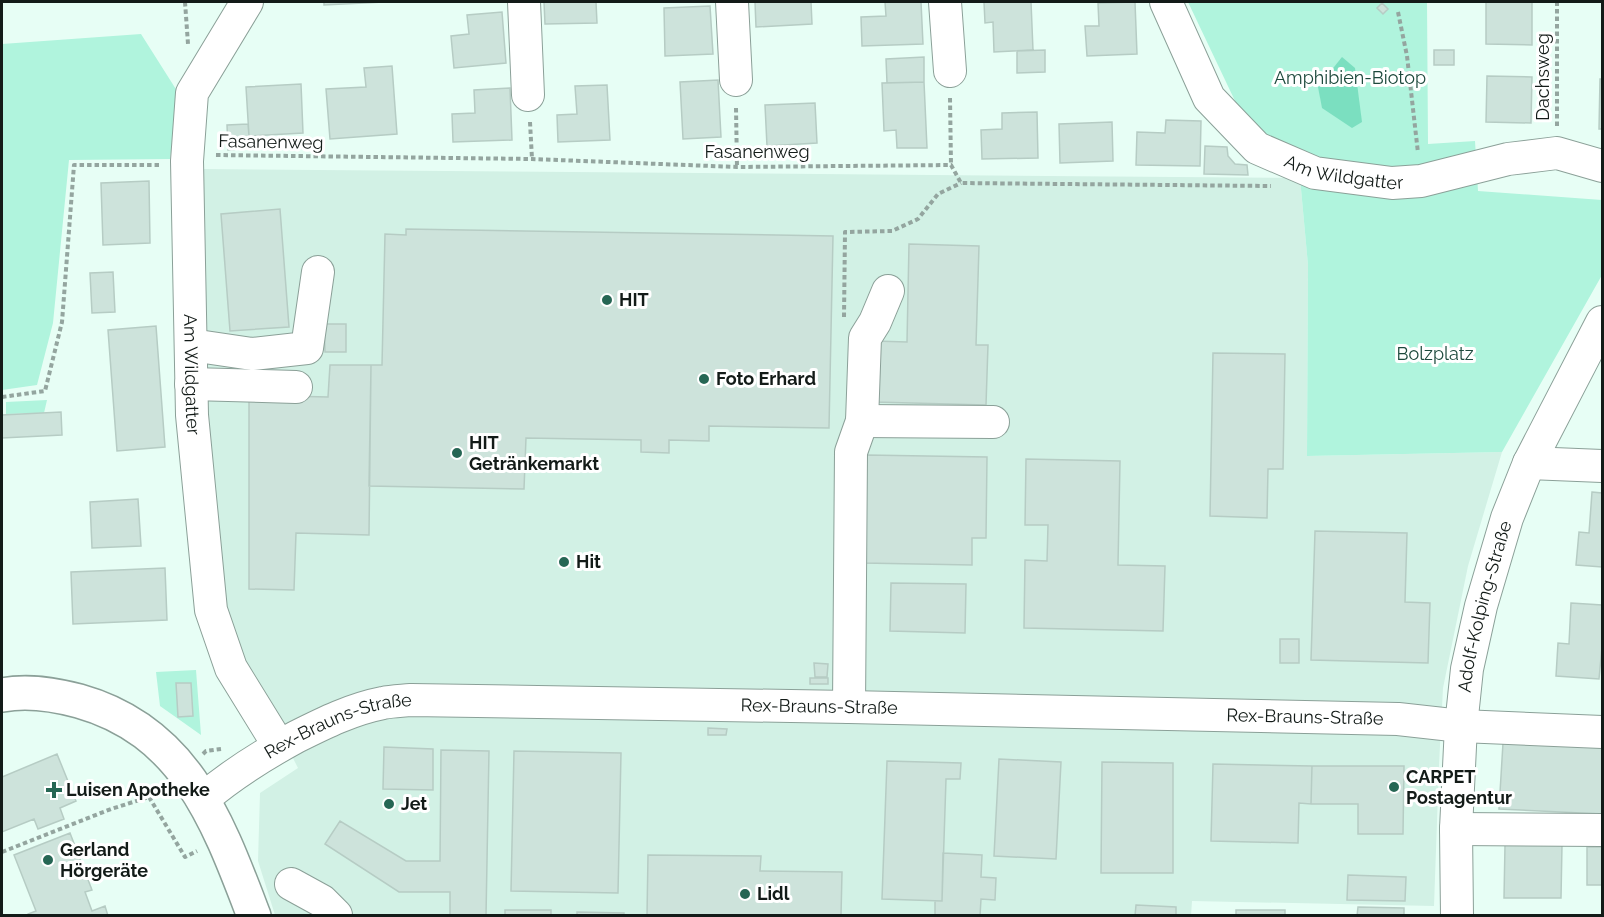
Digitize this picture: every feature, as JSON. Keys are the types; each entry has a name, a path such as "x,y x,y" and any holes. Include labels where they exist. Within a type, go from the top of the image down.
{"main road":[{"path":"2,695 33,692 63,697 120,717 152,738 170,754 203,799 228,848 254,915"}],"street":[{"name":"Am Wildgatter","path":"247,2 192,93 187,161 192,415 211,610 231,668 279,747"},
{"path":"524,2 528,95"},
{"path":"732,2 736,80"},
{"path":"945,2 950,71"},
{"name":"Am Wildgatter","path":"1166,2 1209,98 1257,148 1315,173 1392,183 1421,181 1508,159 1557,153 1602,166"},
{"path":"190,345 252,354 307,348 318,272"},
{"path":"849,707 851,452 861,421 865,338 888,291"},
{"name":"Adolf-Kolping-Straße","path":"1457,915 1456,829 1461,726 1467,669 1481,606 1507,518 1529,463 1602,322"},
{"path":"191,384 296,387"},
{"path":"861,421 993,422"},
{"path":"1529,463 1602,466"},
{"name":"Rex-Brauns-Straße","path":"203,799 250,763 319,725 362,707 402,701 543,701 1398,719 1461,726 1602,732"},
{"path":"1456,829 1602,830"},
{"path":"291,884 322,901 336,915 334,915"}],"path":[{"name":"Dachsweg","path":"1557,2 1557,153"},
{"path":"1398,12 1407,56 1421,181"},
{"path":"950,71 951,165 962,183 1272,186"},
{"path":"736,80 737,167"},
{"path":"528,95 532,159"},
{"name":"Fasanenweg","path":"2,397 45,391 62,322 74,165 168,165 213,154 532,159 737,167 951,165"},
{"path":"2,852 111,809 149,797 185,857"}],"shaded area":[{"path":"1342,57 1355,68 1362,122 1352,128 1322,108 1318,87"},
{"path":"201,169 1300,178 1308,265 1307,456 1502,452 1468,566 1443,688 1434,906 1192,901 1191,916 275,915 258,861 260,793 298,768 240,660 224,600 207,414"}],"green space":[{"path":"1188,2 1427,2 1428,144 1475,141 1478,191 1602,200 1602,275 1502,452 1307,456 1308,265 1300,178 1236,103"},
{"path":"141,34 179,94 170,159 69,160 53,323 37,385 2,390 2,44"},
{"path":"47,400 44,413 6,414 6,402"},
{"path":"196,670 201,735 160,706 156,672"}],"building":[{"path":"324,2 384,2 324,5"},
{"path":"544,2 596,2 597,23 545,24"},
{"path":"755,2 811,2 812,24 756,27"},
{"path":"885,2 921,2 923,44 862,46 861,17 886,16"},
{"path":"984,2 1031,2 1033,50 994,52 993,22 985,23"},
{"path":"1135,2 1137,54 1087,56 1085,26 1099,26 1098,3"},
{"path":"1486,2 1532,2 1532,45 1486,44"},
{"path":"1382,3 1388,9 1383,14 1377,8"},
{"path":"710,6 713,54 665,56 664,8"},
{"path":"502,12 506,63 454,68 451,36 469,34 467,15"},
{"path":"1045,50 1045,72 1017,73 1017,51"},
{"path":"1434,50 1454,50 1454,65 1434,65"},
{"path":"924,57 924,82 887,83 886,59"},
{"path":"392,66 397,134 330,139 326,89 366,87 364,68"},
{"path":"1487,76 1532,77 1531,123 1486,122"},
{"path":"1600,79 1602,79 1602,129 1599,129"},
{"path":"718,80 721,137 683,139 680,82"},
{"path":"924,82 927,148 897,148 896,130 884,131 882,83"},
{"path":"301,84 303,133 249,136 246,87"},
{"path":"607,85 610,140 558,142 557,115 577,114 575,86"},
{"path":"510,88 512,140 453,142 452,114 475,113 474,90"},
{"path":"815,103 817,143 767,146 765,105"},
{"path":"1037,112 1038,158 982,159 981,130 1002,129 1002,113"},
{"path":"1166,120 1201,121 1200,166 1136,165 1137,132 1165,133"},
{"path":"1112,122 1113,161 1060,163 1059,124"},
{"path":"248,124 250,148 228,150 227,125"},
{"path":"1205,146 1227,147 1228,156 1235,164 1247,165 1248,175 1204,174"},
{"path":"149,181 150,243 103,245 101,183"},
{"path":"280,209 289,327 230,331 221,214"},
{"name":"HIT","path":"406,229 833,236 829,428 709,426 709,441 669,440 669,453 641,452 641,440 526,438 524,489 369,486 371,365 382,365 385,234 406,235"},
{"path":"909,244 979,246 976,345 988,345 986,405 874,402 875,341 907,342"},
{"path":"113,272 115,312 92,313 90,273"},
{"path":"324,324 346,324 346,352 325,352"},
{"path":"156,326 165,447 117,451 108,330"},
{"path":"1213,353 1285,354 1283,469 1268,469 1267,518 1210,516"},
{"path":"330,365 371,365 369,535 296,533 294,590 249,589 249,395 328,397"},
{"path":"61,412 62,435 2,438 2,415"},
{"path":"866,455 987,457 986,538 972,538 972,565 863,563"},
{"path":"1026,459 1120,461 1118,565 1165,566 1163,631 1024,628 1025,560 1047,561 1048,525 1025,525"},
{"path":"1592,492 1602,493 1602,567 1576,565 1579,532 1589,533"},
{"path":"138,499 141,546 92,548 90,502"},
{"path":"1315,531 1407,533 1405,602 1430,603 1428,663 1311,660"},
{"path":"165,568 167,620 73,624 71,572"},
{"path":"891,583 966,584 965,633 890,631"},
{"path":"1571,603 1602,605 1599,679 1556,676 1558,643 1569,644"},
{"path":"1280,639 1299,639 1299,663 1280,663"},
{"path":"814,663 828,664 827,677 815,677"},
{"path":"810,678 828,678 828,684 810,684"},
{"path":"176,683 191,683 193,716 178,717"},
{"path":"708,728 727,729 726,735 708,735"},
{"path":"1503,743 1602,747 1602,814 1499,809"},
{"path":"384,747 433,749 433,790 383,789"},
{"path":"441,750 489,751 486,916 450,916 450,892 399,892 325,844 340,821 406,861 440,861"},
{"path":"514,751 621,753 618,893 511,891"},
{"path":"57,754 76,801 60,808 64,819 38,829 34,819 2,832 2,777"},
{"path":"999,759 1061,762 1056,859 994,856"},
{"path":"887,761 961,763 960,779 946,779 942,901 882,899"},
{"path":"1102,762 1173,763 1173,873 1101,873"},
{"path":"1213,764 1312,766 1311,804 1299,803 1298,843 1211,841"},
{"path":"1312,766 1404,766 1403,834 1358,834 1358,804 1311,804"},
{"path":"70,833 92,890 85,892 92,911 105,906 108,916 28,916 36,911 14,855"},
{"path":"1505,845 1562,845 1561,898 1504,898"},
{"path":"1587,847 1602,847 1602,885 1587,885"},
{"path":"943,853 982,855 981,877 996,878 995,900 981,899 980,916 935,916 935,901 942,901"},
{"name":"Lidl","path":"648,855 761,856 760,871 842,872 841,916 647,916"},
{"path":"1348,875 1406,877 1405,901 1347,900"},
{"path":"1136,905 1176,907 1176,916 1135,916"},
{"path":"1358,907 1404,908 1404,916 1357,916"},
{"path":"505,910 551,910 551,916 505,916"},
{"path":"1236,910 1285,910 1285,916 1236,916"},
{"path":"577,912 624,913 624,916 577,916"}],"place":[{"name":"HIT","path":"607,300"},
{"name":"Foto Erhard","path":"704,379"},
{"name":"HIT Getränkemarkt","path":"457,453"},
{"name":"Hit","path":"564,562"},
{"name":"CARPET Postagentur","path":"1394,787"},
{"name":"Luisen Apotheke","path":"54,790"},
{"name":"Jet","path":"389,804"},
{"name":"Gerland Hörgeräte","path":"48,860"},
{"name":"Lidl","path":"745,894"}],"park label":[{"name":"Amphibien-Biotop","path":"1350,78"},
{"name":"Bolzplatz","path":"1435,354"}]}
